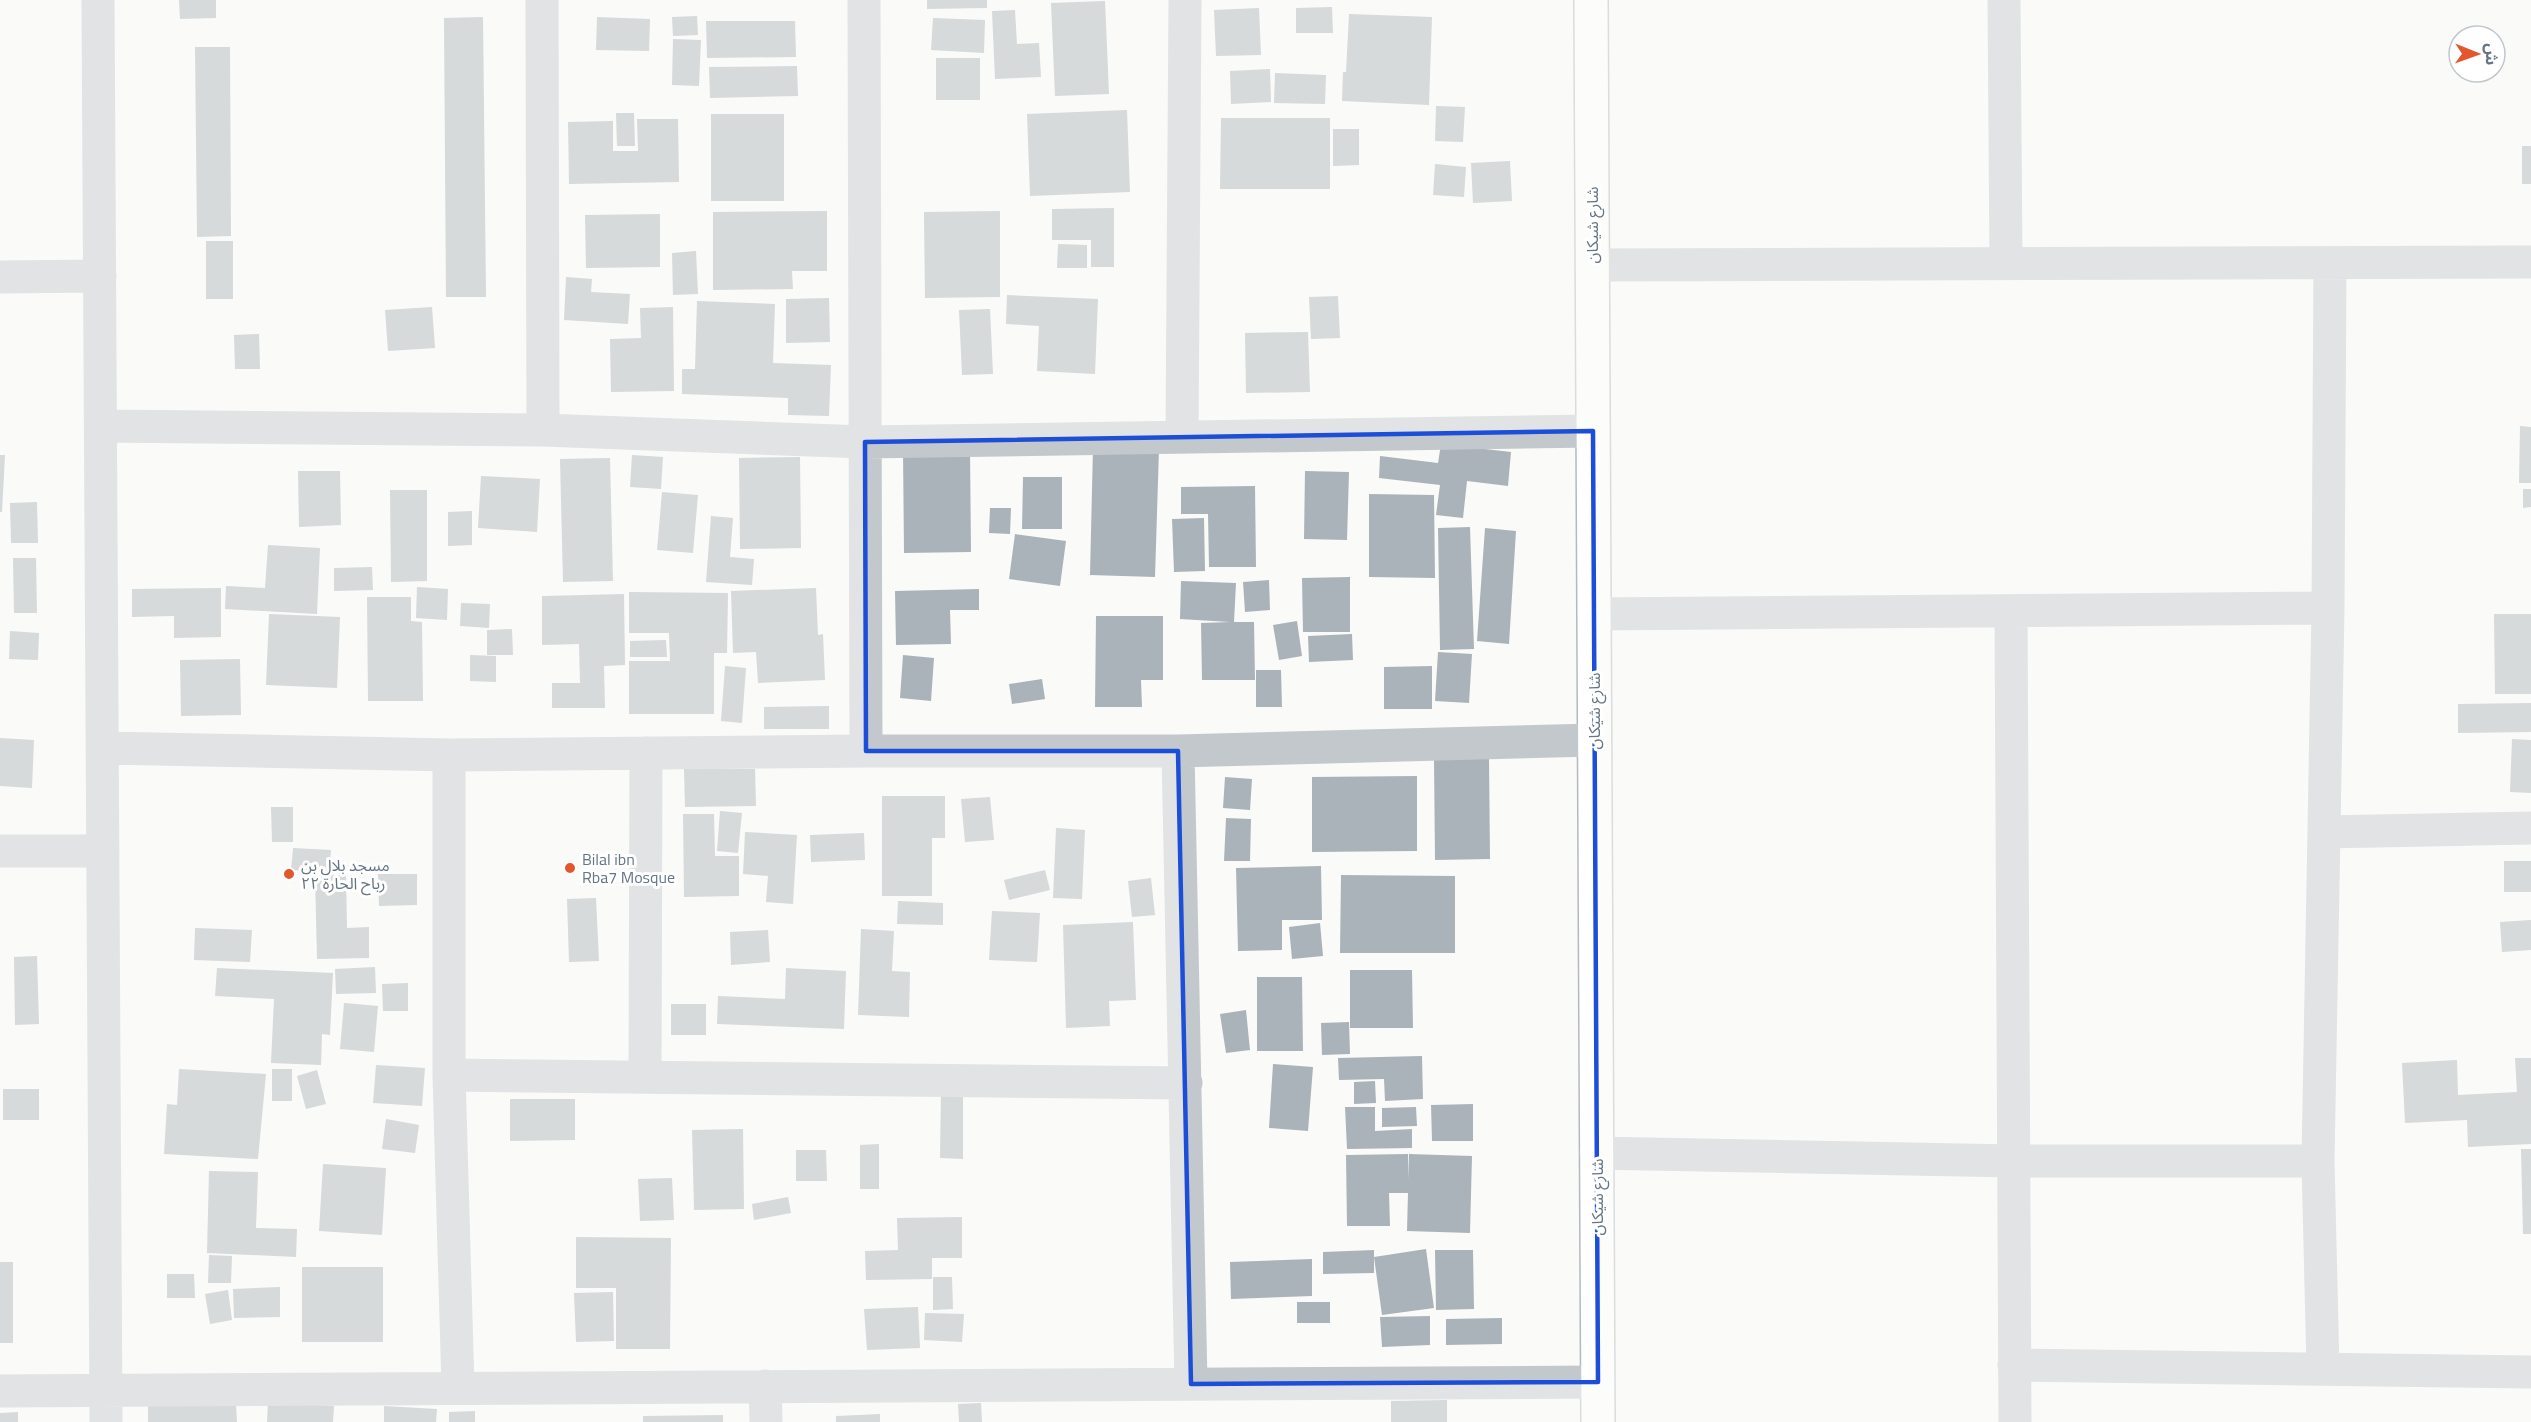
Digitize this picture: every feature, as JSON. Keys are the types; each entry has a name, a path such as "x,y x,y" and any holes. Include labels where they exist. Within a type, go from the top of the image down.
{"street":[{"path":"98,0 106,1422"},
{"path":"542,0 543,430"},
{"path":"864,0 866,751"},
{"path":"1182,436 1185,0"},
{"name":"شارع شيكان","path":"1591,0 1598,1422"},
{"path":"2004,0 2006,263"},
{"path":"1592,265 2531,262"},
{"path":"2323,1369 2318,1161 2328,608 2330,263"},
{"path":"0,277 100,276"},
{"path":"101,426 543,430 865,442 1593,431"},
{"path":"1594,614 2328,608"},
{"path":"2011,611 2015,1422"},
{"path":"102,748 449,755 1178,751 1594,740"},
{"path":"1178,751 1191,1384"},
{"path":"645,1077 646,753"},
{"path":"449,755 449,1075 458,1388"},
{"path":"2324,832 2531,828"},
{"path":"0,851 103,851"},
{"path":"449,1075 1186,1083"},
{"path":"1596,1154 2014,1161 2318,1161"},
{"path":"2014,1365 2531,1372"},
{"path":"0,1390 1598,1382"},
{"path":"765,1386 766,1422"}],"highlighted area":[{"path":"1593,431 1598,1382 1191,1384 1178,751 866,751 865,442"}],"building":[{"path":"179,0 216,0 216,18 180,19"},
{"path":"927,0 987,0 987,8 927,9"},
{"path":"1105,1 1109,94 1055,96 1051,3"},
{"path":"1332,7 1333,33 1296,33 1296,8"},
{"path":"1259,8 1261,55 1216,56 1214,10"},
{"path":"1015,10 1017,44 1039,43 1041,77 995,79 992,11"},
{"path":"1349,14 1432,17 1429,105 1342,101"},
{"path":"697,16 698,35 673,36 672,17"},
{"path":"483,17 486,297 446,297 444,18"},
{"path":"597,17 650,19 649,51 596,50"},
{"path":"933,18 985,20 984,53 931,50"},
{"path":"706,21 795,21 796,57 707,58"},
{"path":"673,39 701,40 699,86 672,85"},
{"path":"195,47 230,47 231,236 197,237"},
{"path":"936,58 980,58 980,100 936,100"},
{"path":"797,66 798,96 710,98 709,67"},
{"path":"1270,69 1271,102 1231,104 1230,71"},
{"path":"1275,73 1326,75 1325,104 1274,103"},
{"path":"1436,106 1465,107 1463,142 1435,141"},
{"path":"1127,110 1130,192 1030,196 1027,114"},
{"path":"616,113 634,113 635,146 617,146"},
{"path":"711,114 784,114 784,201 711,201"},
{"path":"1221,118 1330,118 1330,189 1220,189"},
{"path":"637,119 678,119 679,182 569,184 568,122 613,121 613,151 638,151"},
{"path":"1333,129 1359,129 1359,165 1333,166"},
{"path":"2522,146 2531,146 2531,184 2522,184"},
{"path":"1510,161 1512,201 1473,203 1471,163"},
{"path":"1435,164 1466,167 1464,197 1433,195"},
{"path":"1114,208 1114,267 1091,267 1091,240 1052,240 1052,209"},
{"path":"827,211 827,271 792,271 793,289 713,290 713,212"},
{"path":"1000,211 1000,297 925,298 924,212"},
{"path":"660,214 660,267 586,268 585,215"},
{"path":"206,241 233,241 233,299 206,299"},
{"path":"1058,244 1087,245 1087,268 1057,268"},
{"path":"696,251 698,294 673,295 672,253"},
{"path":"566,277 592,279 591,292 630,294 628,324 564,320"},
{"path":"1007,295 1098,299 1095,374 1037,371 1039,326 1006,324"},
{"path":"1338,296 1340,338 1311,339 1309,297"},
{"path":"829,298 830,342 786,343 786,299"},
{"path":"697,301 775,304 773,363 831,365 829,416 788,415 788,398 682,394 682,369 695,369"},
{"path":"432,307 435,348 388,351 385,310"},
{"path":"673,307 674,391 611,392 610,339 641,338 640,308"},
{"path":"990,309 993,374 962,375 959,310"},
{"path":"1308,332 1310,392 1246,393 1245,333"},
{"path":"259,334 260,369 235,369 234,335"},
{"path":"2520,426 2531,427 2531,483 2519,483"},
{"path":"1441,444 1511,452 1508,486 1467,481 1463,518 1436,515 1440,485 1379,478 1380,456 1438,463"},
{"path":"1093,447 1159,449 1155,577 1090,575"},
{"path":"970,450 971,552 904,553 903,451"},
{"path":"0,455 5,455 2,512 0,512"},
{"path":"632,455 663,457 661,489 630,487"},
{"path":"800,457 801,548 740,549 739,458"},
{"path":"610,458 613,581 563,582 560,459"},
{"path":"298,471 340,471 341,525 299,527"},
{"path":"1305,471 1349,472 1347,540 1304,539"},
{"path":"481,476 540,479 537,532 478,528"},
{"path":"1023,477 1062,477 1062,529 1022,529"},
{"path":"1255,486 1256,567 1209,567 1208,514 1181,514 1181,487"},
{"path":"2523,489 2531,489 2531,507 2523,508"},
{"path":"390,490 427,490 427,581 391,582"},
{"path":"662,492 698,495 693,553 657,550"},
{"path":"1369,494 1434,495 1435,578 1369,577"},
{"path":"37,502 38,543 11,543 10,503"},
{"path":"990,508 1011,508 1010,534 989,533"},
{"path":"472,511 472,545 448,546 448,512"},
{"path":"711,516 733,518 730,557 754,559 752,585 706,582"},
{"path":"1204,518 1205,571 1174,572 1172,519"},
{"path":"1470,527 1474,649 1440,650 1438,528"},
{"path":"1485,528 1516,531 1509,644 1477,641"},
{"path":"1015,534 1066,541 1060,586 1009,579"},
{"path":"268,545 320,548 317,614 225,609 226,586 265,588"},
{"path":"13,558 36,558 37,613 14,613"},
{"path":"372,567 373,590 334,591 334,568"},
{"path":"1350,577 1350,632 1303,632 1302,578"},
{"path":"1269,580 1270,610 1245,612 1243,582"},
{"path":"1181,581 1236,583 1234,622 1254,622 1255,680 1202,680 1201,623 1230,622 1180,619"},
{"path":"417,587 448,589 447,620 416,618"},
{"path":"221,588 221,637 174,638 174,616 132,617 132,589"},
{"path":"816,588 818,635 823,634 825,680 758,683 756,652 733,653 731,591"},
{"path":"979,589 979,610 950,610 951,644 896,645 895,591"},
{"path":"629,592 728,593 727,653 714,653 714,714 629,714 629,661 670,661 669,633 629,633"},
{"path":"624,594 625,665 604,666 605,708 552,708 552,683 580,683 579,644 542,645 542,596"},
{"path":"367,597 411,597 411,621 422,622 423,701 368,701"},
{"path":"461,603 490,604 489,628 460,626"},
{"path":"269,614 340,617 337,688 266,685"},
{"path":"2494,614 2531,614 2531,694 2495,694"},
{"path":"1096,616 1163,616 1163,680 1141,680 1142,707 1095,707"},
{"path":"1297,621 1302,656 1279,660 1273,625"},
{"path":"512,629 513,655 487,655 487,630"},
{"path":"10,631 39,633 38,660 9,659"},
{"path":"1352,634 1353,660 1309,662 1308,636"},
{"path":"666,640 667,657 630,657 630,641"},
{"path":"1438,652 1472,654 1469,703 1435,701"},
{"path":"470,655 496,656 496,682 470,681"},
{"path":"903,655 934,658 931,701 900,698"},
{"path":"240,659 241,715 181,716 180,660"},
{"path":"725,666 746,668 742,723 721,721"},
{"path":"1432,666 1432,709 1384,709 1384,667"},
{"path":"1256,670 1281,670 1282,707 1256,707"},
{"path":"1042,679 1045,699 1012,704 1009,684"},
{"path":"2531,703 2531,732 2458,733 2458,704"},
{"path":"829,706 829,729 764,729 764,707"},
{"path":"0,738 34,740 32,788 0,786"},
{"path":"2512,739 2531,740 2531,793 2510,792"},
{"path":"1489,758 1490,859 1435,860 1434,759"},
{"path":"684,769 755,769 756,806 685,807"},
{"path":"1417,776 1417,851 1312,852 1312,777"},
{"path":"1225,777 1252,779 1250,810 1223,808"},
{"path":"882,796 945,796 945,838 932,838 932,896 882,896"},
{"path":"990,797 994,840 965,842 961,799"},
{"path":"271,807 293,807 293,842 272,842"},
{"path":"720,811 742,813 738,853 717,851"},
{"path":"683,814 714,814 715,856 739,856 739,896 684,897"},
{"path":"1226,818 1251,819 1250,861 1224,861"},
{"path":"1056,828 1085,830 1082,899 1053,898"},
{"path":"745,832 797,835 793,904 766,902 768,876 743,874"},
{"path":"864,833 865,860 811,862 810,835"},
{"path":"293,848 331,850 329,872 291,870"},
{"path":"2504,861 2531,861 2531,892 2504,892"},
{"path":"1321,866 1322,920 1282,920 1282,950 1238,951 1236,868"},
{"path":"1045,870 1050,890 1009,900 1004,880"},
{"path":"378,874 417,874 417,905 379,906"},
{"path":"315,875 346,875 347,928 369,927 369,958 317,959"},
{"path":"1341,875 1455,876 1455,953 1340,953"},
{"path":"1151,878 1155,915 1132,917 1128,881"},
{"path":"596,898 599,961 569,962 567,899"},
{"path":"898,901 943,903 943,925 897,924"},
{"path":"992,911 1040,913 1037,962 989,960"},
{"path":"2531,920 2531,950 2502,952 2500,922"},
{"path":"1133,922 1136,1000 1109,1001 1110,1026 1066,1028 1063,925"},
{"path":"1320,923 1323,956 1292,959 1289,927"},
{"path":"195,928 252,930 250,962 194,960"},
{"path":"861,929 894,931 892,971 910,972 909,1017 858,1015"},
{"path":"768,930 770,962 731,965 730,932"},
{"path":"37,956 39,1024 15,1025 14,957"},
{"path":"375,967 376,993 336,994 335,969"},
{"path":"217,968 333,973 330,1035 322,1034 321,1065 271,1063 274,999 215,996"},
{"path":"786,968 846,971 844,1029 717,1024 718,996 785,999"},
{"path":"1350,970 1412,970 1413,1028 1350,1028"},
{"path":"1257,977 1302,977 1303,1051 1257,1051"},
{"path":"408,983 408,1011 383,1011 382,984"},
{"path":"344,1003 378,1006 374,1052 340,1049"},
{"path":"671,1004 706,1004 706,1035 671,1035"},
{"path":"1246,1010 1250,1050 1226,1053 1220,1014"},
{"path":"1349,1022 1350,1054 1322,1055 1321,1023"},
{"path":"1422,1056 1423,1099 1385,1101 1384,1079 1339,1080 1338,1058"},
{"path":"2515,1058 2531,1058 2531,1144 2468,1147 2467,1120 2405,1123 2402,1063 2457,1060 2458,1095 2517,1092"},
{"path":"1273,1064 1313,1067 1308,1131 1269,1128"},
{"path":"376,1065 425,1068 422,1106 373,1103"},
{"path":"179,1069 266,1074 258,1159 164,1154 167,1104 177,1105"},
{"path":"272,1069 292,1069 292,1101 272,1101"},
{"path":"317,1070 326,1104 306,1109 297,1076"},
{"path":"1375,1081 1376,1103 1354,1104 1354,1082"},
{"path":"3,1089 39,1089 39,1120 3,1120"},
{"path":"941,1091 963,1091 963,1159 940,1158"},
{"path":"510,1099 575,1099 575,1140 510,1141"},
{"path":"1473,1104 1473,1141 1432,1141 1431,1105"},
{"path":"1345,1107 1375,1107 1375,1131 1412,1129 1412,1148 1347,1149"},
{"path":"1416,1107 1417,1126 1382,1127 1382,1108"},
{"path":"386,1119 419,1125 415,1153 382,1149"},
{"path":"743,1129 744,1209 694,1210 692,1130"},
{"path":"879,1144 879,1189 860,1189 860,1145"},
{"path":"2521,1149 2531,1149 2531,1234 2523,1234"},
{"path":"796,1150 826,1150 827,1181 796,1181"},
{"path":"1408,1154 1408,1179 1409,1154 1472,1156 1470,1233 1407,1231 1408,1193 1389,1193 1390,1226 1347,1226 1346,1155"},
{"path":"323,1164 386,1168 382,1235 319,1231"},
{"path":"209,1171 258,1172 256,1228 297,1229 296,1257 207,1253"},
{"path":"672,1178 674,1220 640,1221 638,1179"},
{"path":"788,1197 791,1213 754,1220 752,1204"},
{"path":"962,1217 962,1258 932,1258 932,1279 866,1280 865,1251 898,1250 897,1218"},
{"path":"576,1237 671,1238 670,1349 616,1349 616,1288 576,1288"},
{"path":"1426,1249 1434,1308 1382,1315 1374,1257"},
{"path":"1374,1250 1374,1273 1323,1274 1323,1252"},
{"path":"1435,1250 1473,1250 1474,1309 1436,1310"},
{"path":"209,1255 232,1256 231,1283 208,1283"},
{"path":"1312,1259 1312,1296 1231,1299 1230,1262"},
{"path":"0,1262 13,1262 13,1343 0,1343"},
{"path":"302,1267 383,1267 383,1342 302,1342"},
{"path":"167,1274 194,1274 195,1298 167,1298"},
{"path":"933,1277 952,1277 953,1309 933,1310"},
{"path":"280,1287 280,1317 234,1318 233,1289"},
{"path":"228,1290 232,1320 210,1324 205,1294"},
{"path":"613,1292 614,1341 576,1342 574,1293"},
{"path":"1297,1302 1330,1302 1330,1323 1297,1323"},
{"path":"918,1307 920,1348 867,1350 864,1309"},
{"path":"925,1313 964,1314 962,1342 924,1340"},
{"path":"1430,1316 1430,1345 1382,1347 1380,1317"},
{"path":"1502,1318 1502,1344 1446,1345 1446,1319"},
{"path":"1447,1400 1447,1422 1391,1422 1391,1401"},
{"path":"268,1401 334,1406 333,1422 267,1422"},
{"path":"981,1403 982,1422 959,1422 958,1404"},
{"path":"236,1404 237,1422 148,1422 148,1406"},
{"path":"384,1406 437,1409 436,1422 384,1422"},
{"path":"475,1411 475,1422 449,1422 449,1412"},
{"path":"18,1412 18,1422 0,1422 0,1413"},
{"path":"880,1414 880,1422 836,1422 836,1416"},
{"path":"723,1415 723,1422 643,1422 643,1416"}],"place":[{"name":"Bilal ibn Rba7 Mosque","path":"570,868"},
{"name":"مسجد بلال بن رباح الحارة ٢٢","path":"289,874"}]}
